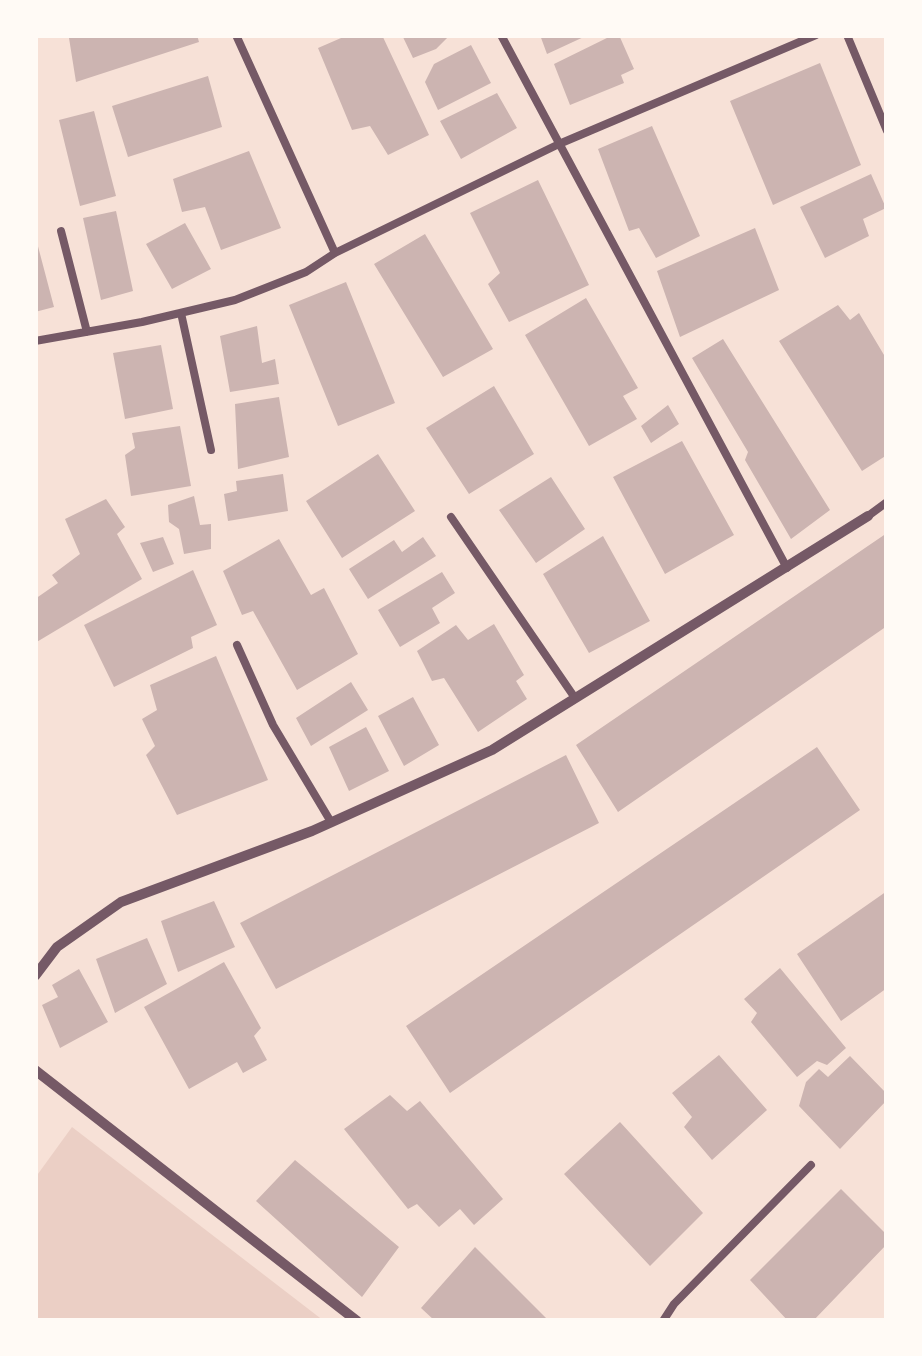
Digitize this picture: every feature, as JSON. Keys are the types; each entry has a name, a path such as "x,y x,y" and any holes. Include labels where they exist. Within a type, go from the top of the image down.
{"street":[{"path":"35,976 57,947 120,902 330,822 492,750 868,516"},
{"path":"35,1070 357,1321"}],"lane":[{"path":"236,35 334,253"},
{"path":"502,35 787,568"},
{"path":"35,341 235,300 306,272 334,253 559,144 816,35"},
{"path":"848,35 887,131"},
{"path":"61,231 87,332"},
{"path":"181,312 211,450"},
{"path":"868,516 887,502"},
{"path":"451,517 575,698"},
{"path":"237,645 273,725 330,822"},
{"path":"663,1321 674,1304 811,1165"}],"shaded area":[{"path":"72,1127 324,1321 35,1321 35,1178"}],"building":[{"path":"197,35 199,42 76,82 69,38"},
{"path":"348,35 382,35 429,135 388,155 370,126 352,130 318,48"},
{"path":"402,35 450,35 436,49 413,58"},
{"path":"540,35 588,35 547,54"},
{"path":"619,35 634,69 621,75 624,83 570,105 554,64"},
{"path":"471,45 491,83 438,110 425,82 434,64"},
{"path":"820,63 861,165 773,205 730,101"},
{"path":"208,76 222,127 128,157 112,106"},
{"path":"497,93 517,128 461,159 440,121"},
{"path":"94,111 116,196 80,206 59,120"},
{"path":"652,126 700,236 656,258 639,228 629,231 598,149"},
{"path":"249,151 281,228 221,250 205,207 182,212 173,179"},
{"path":"871,174 886,208 863,219 869,236 825,258 800,207"},
{"path":"538,180 589,285 509,322 488,284 500,273 470,213"},
{"path":"116,211 133,291 101,300 83,218"},
{"path":"185,223 211,269 172,289 146,244"},
{"path":"755,228 779,290 680,337 657,271"},
{"path":"425,234 493,349 443,377 374,264"},
{"path":"35,235 54,307 35,312"},
{"path":"346,282 395,403 338,426 289,305"},
{"path":"586,298 638,388 623,396 637,419 589,446 525,335"},
{"path":"838,305 850,320 859,313 887,360 887,455 862,471 779,341"},
{"path":"257,326 262,363 275,359 279,384 230,392 220,336"},
{"path":"723,339 830,510 791,539 745,460 748,452 692,358"},
{"path":"161,345 173,409 125,419 113,353"},
{"path":"494,386 534,454 469,494 426,428"},
{"path":"279,397 289,457 238,469 235,404"},
{"path":"668,405 679,424 651,443 641,426"},
{"path":"180,426 191,486 131,496 125,455 135,448 132,433"},
{"path":"682,441 734,535 665,574 613,477"},
{"path":"378,454 415,511 342,558 306,501"},
{"path":"283,474 288,511 228,521 224,494 237,491 236,481"},
{"path":"551,477 585,529 536,563 499,510"},
{"path":"194,496 200,525 211,524 211,549 184,554 179,529 169,522 168,505"},
{"path":"106,499 125,527 117,534 142,579 35,643 35,599 58,583 52,575 80,554 65,519"},
{"path":"887,533 887,626 618,812 576,745"},
{"path":"603,536 650,621 589,653 543,574"},
{"path":"163,537 174,564 153,572 140,543"},
{"path":"423,537 436,556 368,599 349,569 394,540 402,552"},
{"path":"279,539 311,595 324,588 358,654 297,690 253,611 242,615 223,571"},
{"path":"193,570 217,625 191,637 193,648 114,687 84,625"},
{"path":"442,572 455,593 432,608 440,623 400,647 378,610"},
{"path":"494,624 524,675 516,681 527,699 478,732 444,678 432,681 417,651 456,625 468,640"},
{"path":"216,656 268,780 177,815 146,755 155,746 142,719 157,710 150,685"},
{"path":"351,682 368,710 311,746 296,718"},
{"path":"413,697 439,745 404,766 378,716"},
{"path":"366,727 389,771 349,791 329,747"},
{"path":"817,747 860,810 450,1093 406,1026"},
{"path":"566,755 599,823 276,989 240,923"},
{"path":"887,891 887,988 841,1021 797,954"},
{"path":"214,901 235,947 178,972 161,921"},
{"path":"147,938 167,984 115,1013 96,959"},
{"path":"224,962 261,1028 254,1036 267,1060 243,1073 237,1062 189,1089 144,1007"},
{"path":"780,968 846,1048 827,1065 817,1061 797,1077 751,1022 757,1013 744,999"},
{"path":"79,969 108,1022 60,1048 42,1005 58,997 52,985"},
{"path":"719,1055 767,1110 712,1160 684,1127 692,1117 672,1093"},
{"path":"850,1056 887,1094 887,1100 840,1149 799,1106 806,1082 819,1069 828,1077"},
{"path":"390,1095 407,1111 420,1101 503,1199 474,1225 460,1209 439,1227 417,1204 408,1209 344,1129"},
{"path":"620,1122 703,1213 650,1266 564,1174"},
{"path":"295,1160 399,1247 362,1297 256,1201"},
{"path":"841,1189 887,1235 887,1244 813,1321 788,1321 750,1280"},
{"path":"475,1247 549,1321 435,1321 421,1308"}]}
